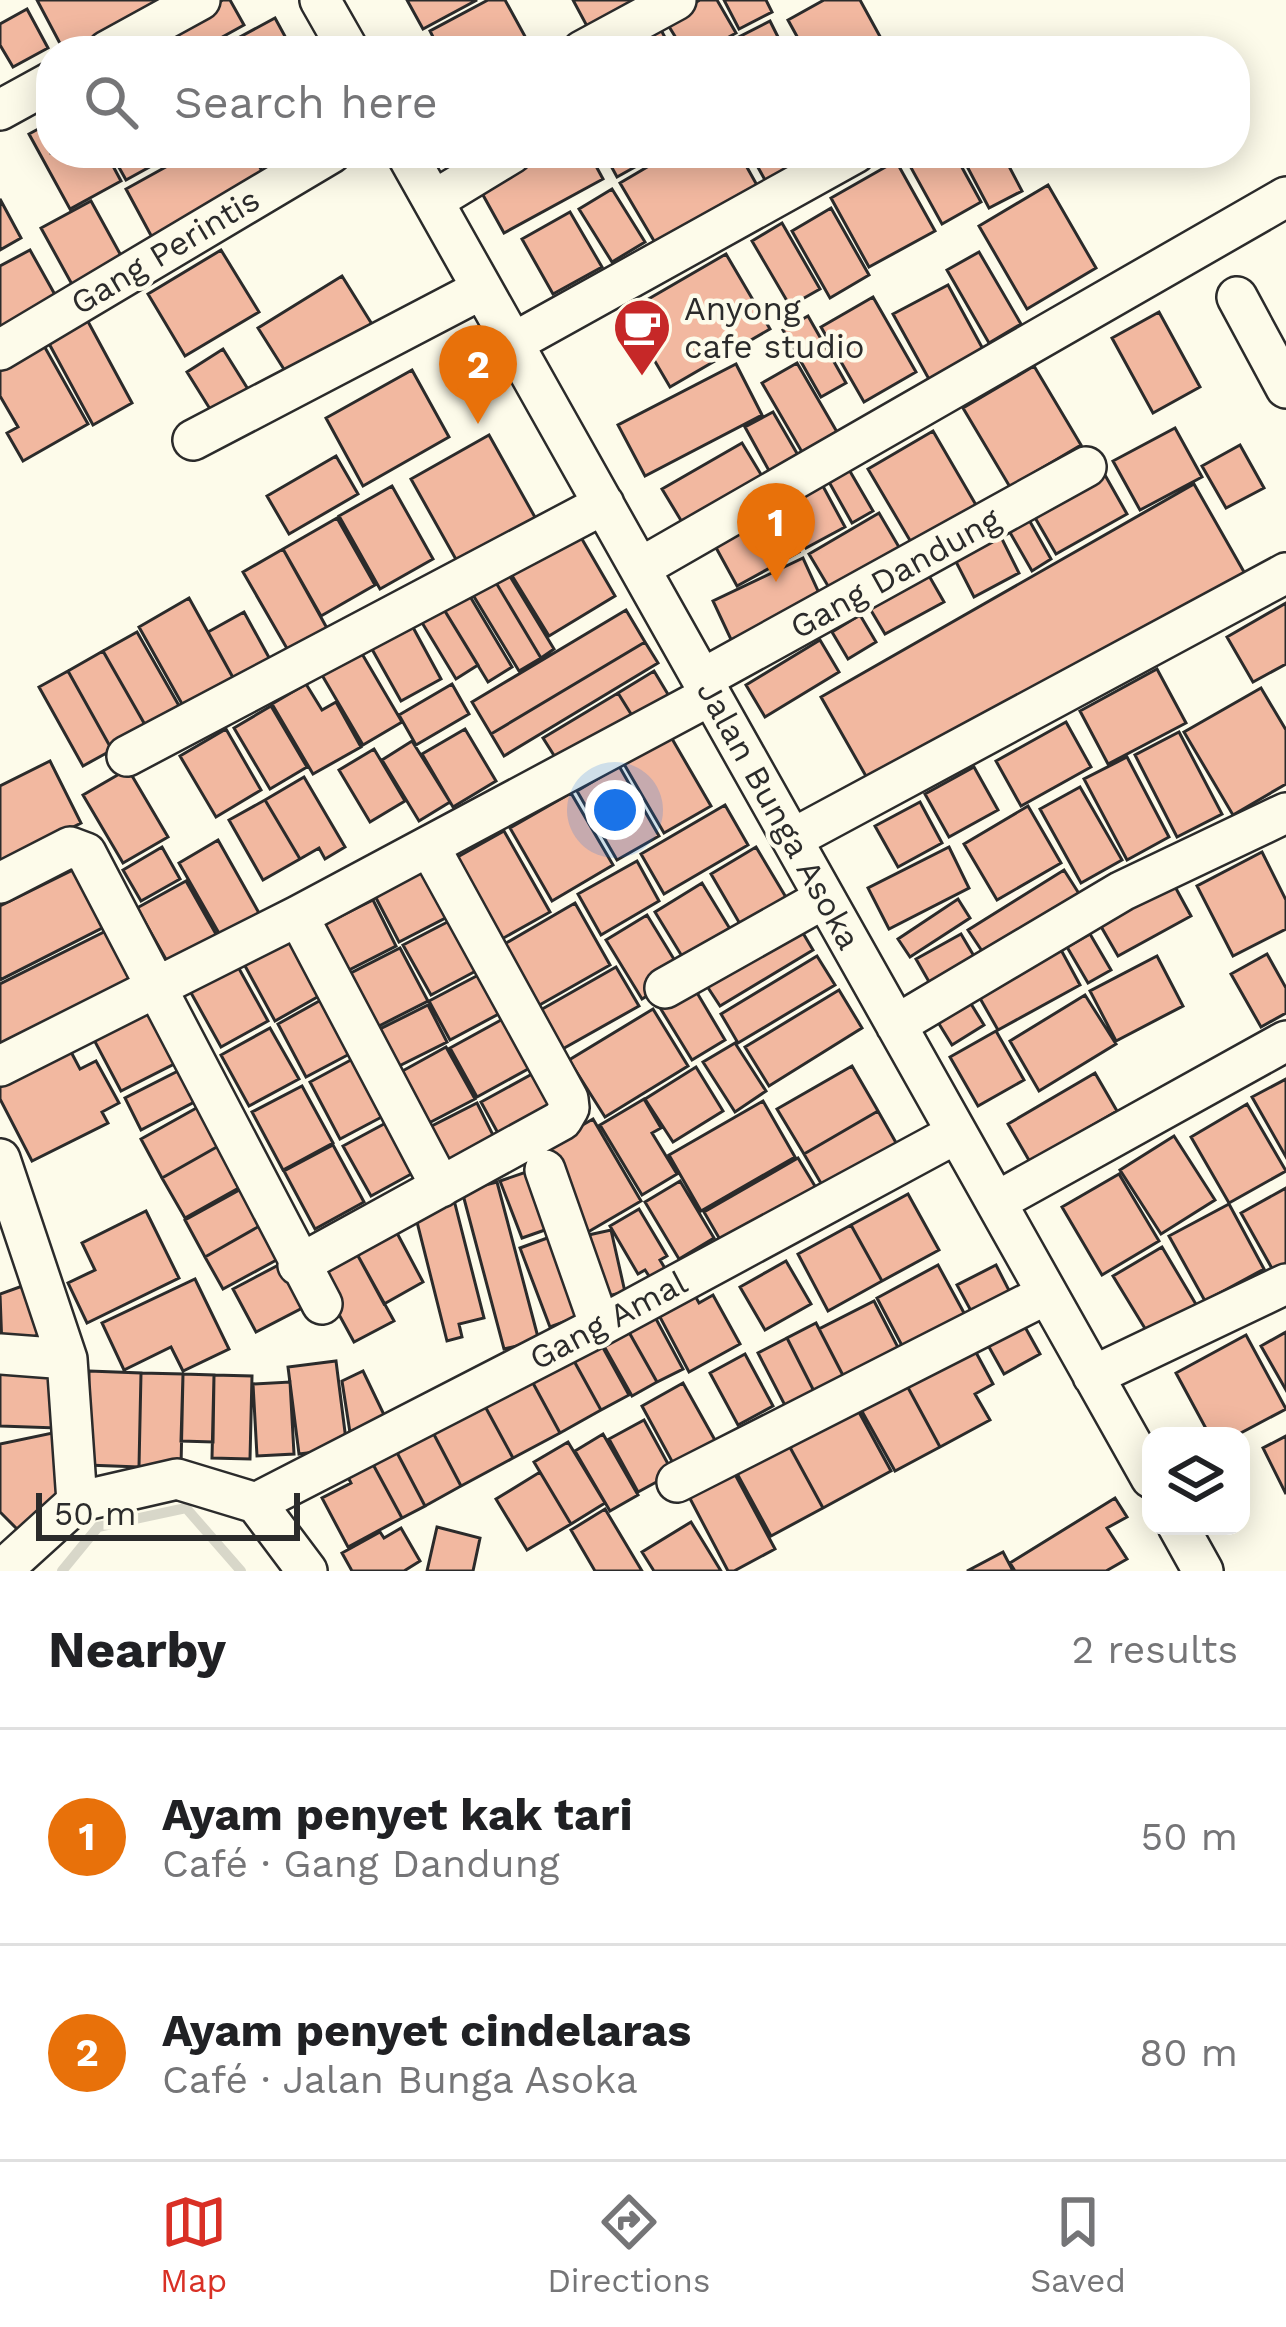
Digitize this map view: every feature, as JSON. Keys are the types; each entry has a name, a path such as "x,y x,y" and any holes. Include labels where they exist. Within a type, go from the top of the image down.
{"street":[{"path":"134,36 200,0"},
{"path":"320,0 340,36"},
{"path":"610,36 676,0"},
{"path":"0,110 36,90"},
{"name":"Gang Perintis","path":"0,350 306,168"},
{"name":"Jalan Bunga Asoka","path":"414,168 1142,1462"},
{"path":"433,201 487,168"},
{"path":"513,343 828,168"},
{"path":"640,568 1286,196"},
{"path":"194,440 482,289"},
{"path":"1237,298 1286,388"},
{"name":"Gang Dandung","path":"0,1066 430,846 1086,467"},
{"path":"127,756 604,504"},
{"path":"792,839 1286,573"},
{"path":"896,1024 1122,891 1286,813"},
{"path":"298,1265 562,1120 568,1108 568,1099 430,846"},
{"path":"0,884 70,847 81,848 322,1304"},
{"path":"665,988 825,898"},
{"path":"298,916 441,1187"},
{"path":"996,1202 1286,1041"},
{"name":"Gang Amal","path":"256,1503 600,1326 957,1132"},
{"path":"0,1160 68,1359 76,1502"},
{"path":"545,1170 600,1326"},
{"path":"1094,1376 1286,1284"},
{"path":"677,1482 1047,1294"},
{"path":"0,1354 68,1359"},
{"path":"2,1571 76,1502 177,1479 256,1503 307,1571"},
{"path":"1183,1535 1203,1571"}],"building":[{"path":"37,0 156,0 162,11 116,36 56,36"},
{"path":"223,0 230,0 244,25 224,36 156,36"},
{"path":"407,0 477,0 423,29"},
{"path":"488,0 505,0 525,36 432,36 430,31"},
{"path":"573,0 636,0 588,28"},
{"path":"700,0 717,0 736,33 675,36 665,20"},
{"path":"724,0 766,0 772,12 739,29"},
{"path":"824,0 860,0 880,36 797,36 788,20"},
{"path":"27,9 42,36 36,36 36,55 13,67 0,45 0,24"},
{"path":"275,18 285,36 242,36"},
{"path":"770,21 778,36 741,36"},
{"path":"658,24 664,36 636,36"},
{"path":"48,168 114,168 121,181 70,209"},
{"path":"119,168 148,168 126,180"},
{"path":"164,168 260,168 267,180 154,241 126,189"},
{"path":"511,168 597,168 603,179 504,233 478,186"},
{"path":"612,168 633,168 617,177"},
{"path":"646,168 747,168 758,187 657,246 620,183"},
{"path":"758,168 804,168 769,187"},
{"path":"884,168 900,168 935,231 869,267 831,198"},
{"path":"911,168 962,168 981,202 942,224"},
{"path":"968,168 1010,168 1022,191 989,208"},
{"path":"1048,185 1096,268 1027,309 979,226"},
{"path":"612,189 645,242 612,262 579,209"},
{"path":"0,199 21,238 0,250"},
{"path":"91,201 124,261 74,288 41,228"},
{"path":"831,208 869,275 830,298 792,231"},
{"path":"570,212 602,267 553,294 522,239"},
{"path":"782,223 820,289 790,306 752,241"},
{"path":"30,250 63,309 0,344 0,266"},
{"path":"221,250 259,312 185,356 148,294"},
{"path":"979,252 1021,324 989,343 947,270"},
{"path":"726,254 770,329 670,387 626,312"},
{"path":"342,276 375,329 292,382 258,328"},
{"path":"948,285 984,351 930,381 893,314"},
{"path":"873,297 916,372 864,402 821,327"},
{"path":"1159,312 1200,387 1153,413 1112,338"},
{"path":"85,316 132,403 93,425 46,338"},
{"path":"808,316 846,383 821,397 783,330"},
{"path":"43,344 88,424 23,461 7,433 18,427 0,396 0,369"},
{"path":"223,349 251,394 215,417 187,372"},
{"path":"797,363 837,432 802,452 762,383"},
{"path":"736,364 762,415 645,476 618,425"},
{"path":"1034,366 1081,445 1010,487 963,408"},
{"path":"412,370 449,437 363,486 326,418"},
{"path":"773,412 802,462 773,478 745,427"},
{"path":"1175,428 1202,477 1140,510 1113,461"},
{"path":"933,431 983,517 918,554 868,469"},
{"path":"489,435 536,519 458,563 411,479"},
{"path":"742,443 765,481 685,527 662,489"},
{"path":"1240,445 1264,488 1226,508 1202,466"},
{"path":"336,456 358,494 289,534 267,496"},
{"path":"844,461 873,511 852,523 824,473"},
{"path":"1101,468 1127,514 1056,554 1030,509"},
{"path":"818,477 845,527 806,548 778,499"},
{"path":"1194,484 1248,579 875,792 821,697"},
{"path":"392,486 433,559 380,589 339,516"},
{"path":"770,499 799,552 737,586 708,533"},
{"path":"1024,511 1051,559 1032,571 1004,522"},
{"path":"879,513 906,559 837,601 809,554"},
{"path":"337,518 375,585 321,616 283,549"},
{"path":"998,531 1019,573 974,597 952,554"},
{"path":"579,534 615,596 549,636 511,574"},
{"path":"283,549 328,630 289,652 243,572"},
{"path":"803,558 825,606 735,648 713,601"},
{"path":"508,573 554,649 541,658 495,581"},
{"path":"928,574 944,602 885,634 869,607"},
{"path":"495,581 541,658 519,671 473,595"},
{"path":"465,588 512,667 488,682 440,603"},
{"path":"189,598 236,683 186,711 139,627"},
{"path":"440,603 478,665 456,679 418,616"},
{"path":"1286,603 1286,664 1253,682 1227,637"},
{"path":"626,610 645,642 491,734 472,702"},
{"path":"244,612 272,663 236,683 208,632"},
{"path":"860,615 876,642 848,659 832,632"},
{"path":"409,620 441,679 401,701 368,642"},
{"path":"137,632 182,711 148,730 103,651"},
{"path":"820,640 839,672 765,717 746,685"},
{"path":"645,642 658,663 504,756 491,734"},
{"path":"358,647 402,722 363,745 319,670"},
{"path":"103,651 148,730 112,750 68,671"},
{"path":"1157,669 1186,723 1108,764 1080,711"},
{"path":"68,671 112,750 83,766 39,687"},
{"path":"654,671 672,701 636,722 618,693"},
{"path":"306,684 322,710 336,702 361,747 313,774 272,704"},
{"path":"452,684 469,714 416,745 399,715"},
{"path":"1261,688 1286,730 1286,784 1233,815 1184,732"},
{"path":"618,693 636,722 562,768 543,738"},
{"path":"271,706 307,767 270,789 234,728"},
{"path":"1066,722 1091,767 1021,806 996,761"},
{"path":"226,729 261,790 216,817 180,756"},
{"path":"465,729 496,781 453,807 422,754"},
{"path":"1179,732 1222,814 1177,837 1135,755"},
{"path":"671,737 711,806 664,833 624,764"},
{"path":"412,741 450,802 419,821 382,760"},
{"path":"374,749 405,801 370,822 339,770"},
{"path":"1127,757 1169,837 1127,860 1084,779"},
{"path":"50,761 81,823 0,864 0,786"},
{"path":"619,766 659,836 617,860 577,791"},
{"path":"974,767 998,810 949,837 925,794"},
{"path":"128,769 168,837 123,863 83,795"},
{"path":"304,777 345,847 325,859 319,848 300,859 265,800"},
{"path":"1080,787 1122,860 1081,883 1040,809"},
{"path":"571,793 613,865 552,901 510,828"},
{"path":"265,800 300,859 263,880 229,820"},
{"path":"920,802 942,843 898,867 875,826"},
{"path":"725,805 748,845 664,894 641,854"},
{"path":"1028,806 1061,863 997,900 964,844"},
{"path":"504,831 550,912 500,940 454,859"},
{"path":"218,840 259,913 220,935 179,863"},
{"path":"162,847 180,879 141,901 123,870"},
{"path":"756,847 793,909 747,936 711,874"},
{"path":"949,847 969,888 889,929 868,888"},
{"path":"1262,852 1286,900 1286,929 1233,956 1197,886"},
{"path":"637,861 659,901 601,935 578,894"},
{"path":"431,866 455,913 399,942 375,896"},
{"path":"77,868 106,926 0,980 0,906"},
{"path":"1064,870 1085,903 990,963 968,930"},
{"path":"186,881 221,943 172,970 137,908"},
{"path":"702,883 738,942 691,971 655,912"},
{"path":"1173,883 1191,916 1118,956 1099,923"},
{"path":"958,899 970,918 910,957 898,939"},
{"path":"373,900 396,946 345,972 321,926"},
{"path":"575,903 610,965 536,1007 501,946"},
{"path":"461,915 487,965 431,995 403,945"},
{"path":"647,915 683,974 642,999 606,940"},
{"path":"797,923 813,950 720,1006 703,980"},
{"path":"108,930 138,989 0,1058 0,984"},
{"path":"961,934 981,968 936,994 916,959"},
{"path":"1090,934 1111,970 1088,983 1067,947"},
{"path":"296,935 328,991 275,1021 244,964"},
{"path":"400,948 428,1001 377,1027 349,974"},
{"path":"1060,948 1080,985 998,1030 977,993"},
{"path":"1267,954 1286,988 1286,1013 1261,1027 1231,974"},
{"path":"817,956 835,985 738,1043 721,1014"},
{"path":"1157,956 1183,1006 1116,1041 1090,991"},
{"path":"237,965 268,1021 221,1047 190,991"},
{"path":"616,967 639,1006 559,1051 537,1012"},
{"path":"488,970 508,1009 450,1040 429,1001"},
{"path":"693,986 725,1040 692,1060 659,1006"},
{"path":"839,990 862,1028 769,1086 745,1047"},
{"path":"330,995 359,1049 306,1077 278,1024"},
{"path":"1085,995 1116,1044 1039,1091 1010,1041"},
{"path":"968,999 984,1025 952,1045 936,1019"},
{"path":"428,1005 447,1042 395,1068 376,1031"},
{"path":"148,1009 176,1063 121,1091 93,1038"},
{"path":"653,1009 688,1066 605,1117 569,1060"},
{"path":"512,1014 539,1063 477,1097 450,1048"},
{"path":"270,1028 299,1079 249,1106 221,1055"},
{"path":"996,1031 1024,1080 978,1106 950,1057"},
{"path":"735,1043 766,1091 735,1112 703,1062"},
{"path":"446,1047 475,1099 425,1125 397,1074"},
{"path":"70,1050 80,1069 96,1061 119,1103 102,1112 108,1123 32,1161 0,1099 0,1087"},
{"path":"362,1054 393,1111 340,1139 310,1082"},
{"path":"852,1066 878,1111 804,1154 777,1109"},
{"path":"696,1067 723,1111 673,1142 645,1099"},
{"path":"543,1068 561,1102 499,1135 481,1102"},
{"path":"182,1069 198,1100 141,1130 125,1098"},
{"path":"1095,1073 1117,1111 1030,1162 1008,1124"},
{"path":"1286,1079 1286,1157 1252,1097"},
{"path":"302,1086 333,1143 283,1170 252,1112"},
{"path":"644,1099 661,1128 652,1133 677,1174 642,1195 600,1125"},
{"path":"763,1101 795,1157 701,1211 669,1155"},
{"path":"477,1103 495,1139 440,1167 422,1131"},
{"path":"1247,1104 1286,1171 1229,1203 1191,1137"},
{"path":"200,1106 222,1144 162,1178 141,1139"},
{"path":"878,1111 903,1155 829,1197 804,1154"},
{"path":"397,1117 424,1167 371,1196 343,1146"},
{"path":"593,1119 641,1201 588,1232 539,1150"},
{"path":"1174,1136 1215,1200 1161,1234 1120,1170"},
{"path":"222,1144 244,1185 185,1218 162,1178"},
{"path":"333,1145 364,1202 315,1229 284,1171"},
{"path":"798,1158 824,1201 729,1255 704,1212"},
{"path":"541,1167 562,1224 522,1238 500,1181"},
{"path":"1119,1174 1159,1241 1102,1275 1062,1207"},
{"path":"680,1181 714,1238 679,1259 645,1202"},
{"path":"497,1182 539,1341 504,1349 462,1191"},
{"path":"243,1188 263,1224 205,1257 185,1220"},
{"path":"1286,1188 1286,1265 1274,1272 1241,1213"},
{"path":"908,1194 939,1250 882,1281 851,1225"},
{"path":"454,1200 484,1318 459,1324 462,1337 447,1341 414,1210"},
{"path":"1229,1204 1264,1269 1205,1301 1169,1236"},
{"path":"639,1209 667,1256 660,1260 666,1270 651,1279 645,1270 638,1274 610,1226"},
{"path":"146,1211 179,1278 87,1323 68,1283 95,1270 82,1243"},
{"path":"263,1224 282,1257 223,1289 205,1257"},
{"path":"851,1225 882,1281 828,1311 798,1254"},
{"path":"611,1230 625,1292 599,1298 584,1236"},
{"path":"397,1233 423,1282 384,1304 357,1254"},
{"path":"561,1233 591,1312 550,1327 520,1248"},
{"path":"1162,1247 1197,1306 1149,1335 1113,1276"},
{"path":"357,1254 394,1321 354,1342 318,1276"},
{"path":"288,1260 310,1304 256,1332 233,1289"},
{"path":"786,1261 811,1304 765,1330 740,1287"},
{"path":"938,1265 970,1324 908,1357 877,1298"},
{"path":"996,1265 1015,1302 977,1322 957,1285"},
{"path":"195,1279 229,1349 183,1371 171,1347 124,1370 102,1323"},
{"path":"688,1283 699,1303 713,1295 740,1344 689,1372 652,1302"},
{"path":"28,1284 45,1333 2,1347 0,1294"},
{"path":"874,1301 904,1359 849,1387 819,1329"},
{"path":"648,1304 683,1369 657,1382 621,1318"},
{"path":"621,1318 657,1382 632,1396 596,1332"},
{"path":"1020,1318 1040,1354 1004,1374 984,1338"},
{"path":"816,1323 849,1387 820,1403 787,1338"},
{"path":"1286,1332 1286,1390 1261,1346"},
{"path":"596,1335 629,1395 601,1410 568,1350"},
{"path":"1246,1335 1286,1409 1250,1428 1205,1427 1176,1373"},
{"path":"787,1338 820,1403 791,1417 758,1353"},
{"path":"972,1345 993,1384 975,1394 990,1420 940,1447 905,1382"},
{"path":"568,1350 601,1410 560,1433 527,1372"},
{"path":"745,1354 773,1406 738,1425 710,1373"},
{"path":"0,1360 58,1362 57,1428 0,1426"},
{"path":"336,1361 347,1448 299,1454 288,1367"},
{"path":"89,1371 141,1373 139,1467 87,1465"},
{"path":"363,1371 388,1423 351,1439 342,1381"},
{"path":"527,1372 560,1433 513,1458 480,1397"},
{"path":"141,1373 183,1374 181,1467 139,1467"},
{"path":"183,1374 214,1375 213,1442 181,1441"},
{"path":"214,1375 252,1376 250,1459 212,1458"},
{"path":"290,1382 294,1454 257,1456 253,1384"},
{"path":"905,1382 940,1447 895,1471 859,1406"},
{"path":"683,1383 716,1442 674,1465 642,1406"},
{"path":"480,1397 513,1458 461,1486 429,1425"},
{"path":"854,1403 891,1471 823,1508 786,1440"},
{"path":"644,1420 673,1473 638,1492 609,1439"},
{"path":"429,1425 461,1486 425,1506 393,1445"},
{"path":"62,1431 65,1500 21,1533 0,1512 0,1444"},
{"path":"603,1434 638,1495 610,1511 575,1451"},
{"path":"1286,1436 1286,1494 1263,1448"},
{"path":"786,1440 823,1508 771,1536 734,1468"},
{"path":"568,1442 605,1503 571,1524 534,1462"},
{"path":"393,1445 425,1506 402,1518 369,1457"},
{"path":"369,1457 402,1518 348,1547 322,1498 351,1483 345,1471"},
{"path":"730,1465 775,1549 734,1571 728,1571 685,1489"},
{"path":"540,1472 571,1524 527,1550 496,1499"},
{"path":"1115,1498 1127,1517 1107,1528 1127,1559 1106,1571 1015,1571 1010,1563"},
{"path":"605,1509 642,1571 595,1571 571,1530"},
{"path":"691,1522 721,1571 654,1571 642,1552"},
{"path":"437,1527 480,1538 473,1571 427,1571"},
{"path":"401,1528 420,1561 404,1571 352,1571 342,1553 380,1532 384,1538"},
{"path":"1003,1552 1013,1571 967,1571"}],"waterway":[{"path":"62,1571 98,1527 186,1508 241,1571"}],"place":[{"name":"Anyong cafe studio","path":"642,378"},
{"name":"Ayam penyet cindelaras","path":"478,424"},
{"name":"Ayam penyet kak tari","path":"776,582"}]}
